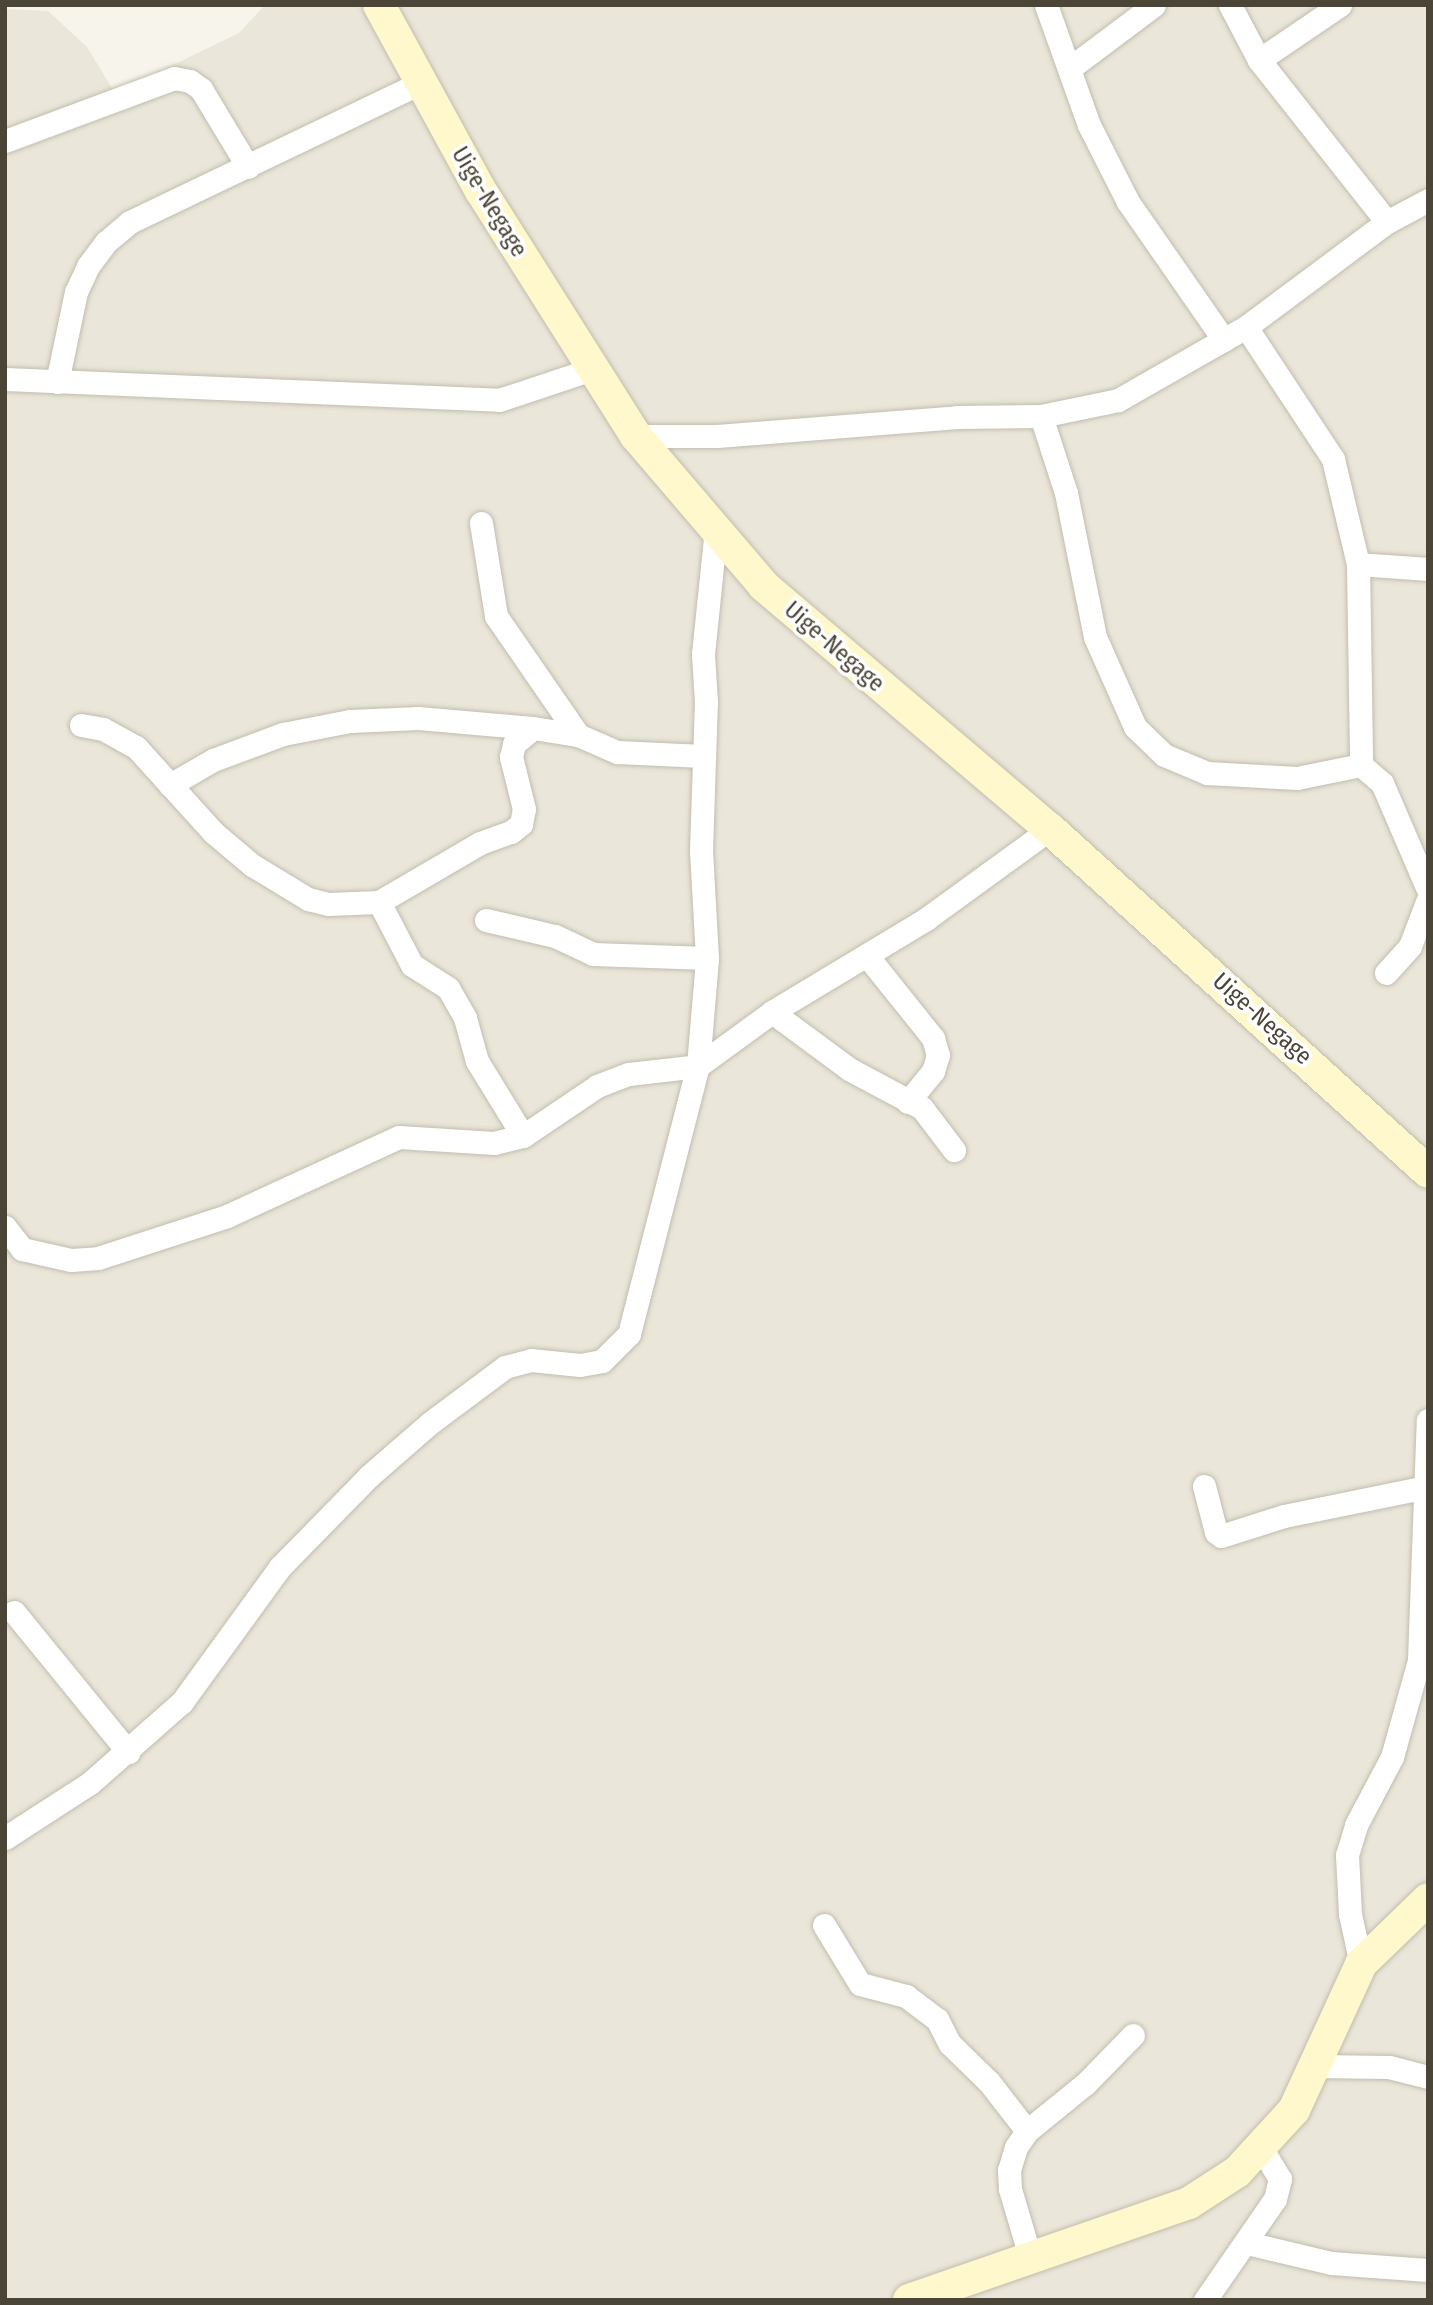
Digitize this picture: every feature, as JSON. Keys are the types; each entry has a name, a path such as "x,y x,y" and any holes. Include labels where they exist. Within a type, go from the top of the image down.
{"main road":[{"name":"Uige-Negage","path":"379,5 481,191 636,436 764,586 1050,829 1428,1172"},
{"path":"909,2300 1031,2260 1189,2203 1237,2172 1262,2149 1294,2110 1361,1964 1428,1899"}],"street":[{"path":"1046,5 1089,125 1128,202 1224,340"},
{"path":"1070,68 1154,5"},
{"path":"1230,5 1259,60 1387,222"},
{"path":"1259,60 1340,5"},
{"path":"5,141 174,78 190,81 201,89 248,167"},
{"path":"57,382 76,292 106,242 130,222 420,83"},
{"path":"636,436 717,436 957,417 1041,416 1118,400 1246,327 1387,222 1428,200"},
{"path":"1246,327 1332,458 1358,564 1361,765 1382,783 1428,890"},
{"path":"5,379 499,400 592,369"},
{"path":"1041,416 1066,493 1095,637 1135,727 1164,755 1217,775 1297,778 1361,765"},
{"path":"481,523 496,616 578,735"},
{"path":"5,1838 90,1783 182,1702 280,1567 369,1476 430,1423 505,1367 531,1360 580,1365 602,1361 616,1351 629,1334 640,1302 698,1066 707,958 701,851 703,654 716,528"},
{"path":"1358,564 1428,569"},
{"path":"170,785 213,760 283,734 350,721 418,718 533,728 578,735 617,751 703,756"},
{"path":"81,725 122,737 214,833 286,887 328,904 379,902 521,824 524,809 510,757 514,744 533,728"},
{"path":"5,1227 22,1249 34,1253 71,1260 98,1258 226,1216 399,1136 494,1143 523,1136 597,1086 629,1074 698,1066 772,1012 868,957 1050,829"},
{"path":"1386,973 1410,946 1428,899"},
{"path":"379,902 400,949 412,965 452,995 465,1018 477,1061 523,1136"},
{"path":"486,920 555,936 593,954 707,958"},
{"path":"868,957 933,1038 938,1055 933,1071 908,1102"},
{"path":"772,1012 849,1069 933,1116 954,1150"},
{"path":"1361,1964 1350,1914 1347,1855 1356,1825 1392,1757 1419,1660 1422,1488 1428,1420"},
{"path":"1204,1486 1216,1532 1221,1536 1284,1517 1422,1488"},
{"path":"14,1612 128,1752"},
{"path":"824,1925 860,1984 906,1996 937,2019 950,2044 989,2081 1027,2131"},
{"path":"1031,2260 1010,2189 1009,2169 1027,2131 1086,2083 1133,2035"},
{"path":"1316,2066 1389,2067 1428,2077"},
{"path":"1205,2300 1275,2199 1280,2179 1262,2149"},
{"path":"1247,2243 1331,2263 1428,2270"}],"shaded area":[{"path":"265,5 1428,5 1428,2300 5,2300 5,9 48,11 87,47 115,93 239,33"}]}
